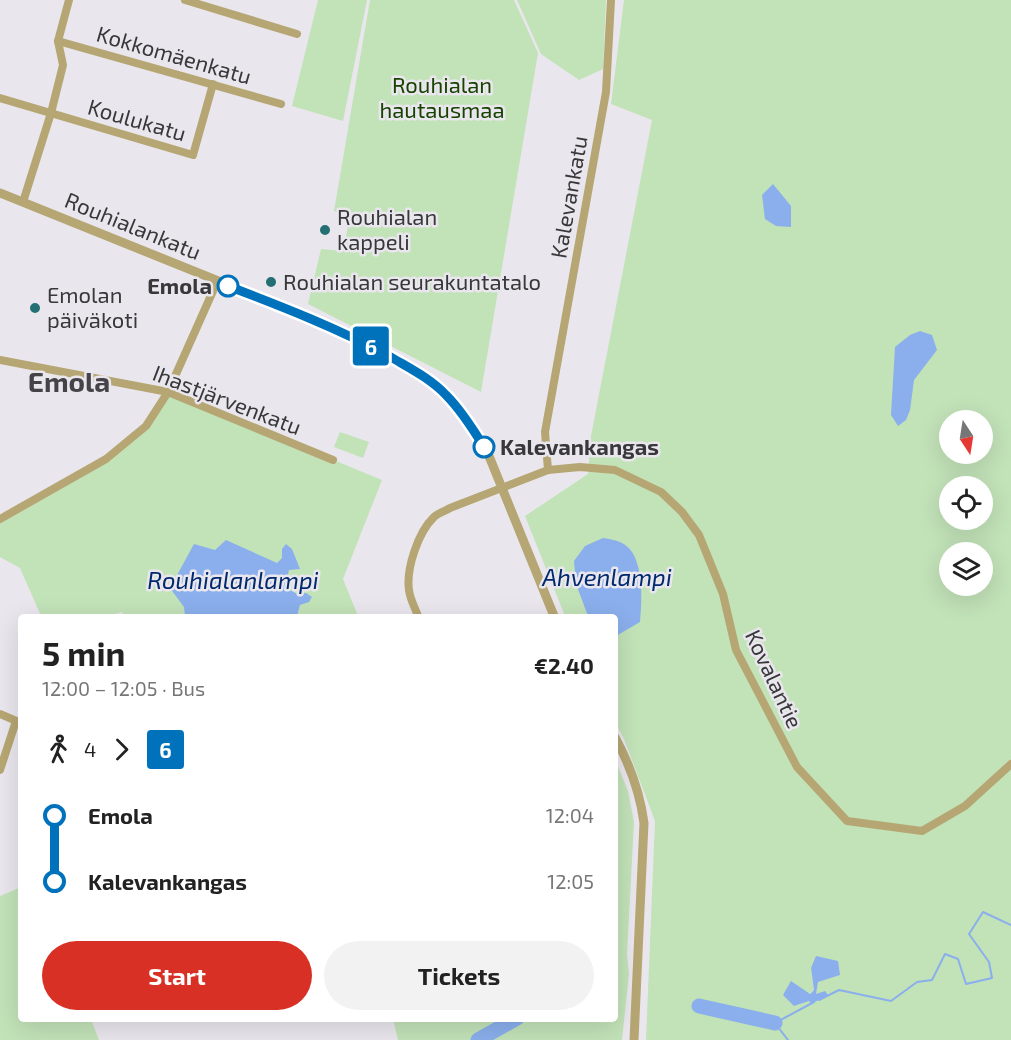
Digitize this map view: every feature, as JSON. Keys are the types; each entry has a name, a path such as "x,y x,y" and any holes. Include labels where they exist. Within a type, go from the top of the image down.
{"street":[{"path":"23,202 51,113 63,65 58,41 69,0"},
{"path":"185,0 297,34"},
{"name":"Kalevankatu","path":"548,470 545,432 606,92 610,0"},
{"name":"Kokkomäenkatu","path":"58,41 281,104"},
{"name":"Koulukatu","path":"0,98 193,155 213,84"},
{"name":"Rouhialankatu","path":"0,193 308,317 421,373 457,406 489,456 553,614"},
{"path":"0,519 106,459 146,426 168,392 217,282"},
{"name":"Ihastjärvenkatu","path":"0,360 168,392 333,460"},
{"name":"Kovalantie","path":"417,614 409,592 408,573 425,527 435,516 548,470 580,467 615,471 661,492 682,512 699,535 723,594 736,650 797,767 847,821 922,831 965,806 1011,764"},
{"path":"0,714 18,722 0,770"},
{"path":"618,743 638,788 645,823 634,1040"}],"green space":[{"path":"318,0 367,0 343,121 292,106"},
{"name":"Rouhialan hautausmaa","path":"370,0 514,0 538,53 481,392 308,304 321,249 343,251 350,216 334,211"},
{"path":"517,0 606,0 603,69 579,80 541,54"},
{"path":"624,0 1011,0 1011,1040 646,1040 655,821 618,728 618,614 564,614 525,516 588,474 591,436 652,120 611,104","holes":["811,968 816,993 808,1000 794,1006 814,990"]},
{"path":"168,392 382,480 343,579 357,614 123,614 122,612 115,614 40,614 20,568 0,557 0,519 106,459 146,426"},
{"path":"340,432 369,442 363,458 334,447"},
{"path":"618,766 628,791 634,822 627,954 629,974 622,1040 398,1040 394,1022 618,1022"},
{"path":"18,888 18,1022 92,1022 99,1040 0,1040 0,896"}],"water":[{"path":"773,184 791,206 791,227 776,226 765,219 762,195"},
{"path":"920,331 932,335 937,350 914,380 910,410 906,420 898,426 891,415 895,347 910,335"},
{"name":"Ahvenlampi","path":"603,538 620,542 635,557 640,579 640,622 618,635 618,614 587,614 576,584 574,561 585,546"},
{"name":"Rouhialanlampi","path":"226,540 277,563 282,558 282,549 286,544 292,549 300,569 289,570 285,587 297,594 306,593 312,597 309,602 300,605 298,614 185,614 184,607 170,588 194,544 215,550"},
{"path":"816,956 838,961 840,975 818,982 816,994 825,991 828,995 811,1004 809,1001 794,1006 783,995 791,981 810,994 814,990 811,968"}],"waterway":[{"path":"819,1000 839,990 891,1001 917,982 932,980 945,954 958,959 966,984 992,978 989,962 969,934 983,912 1011,925"},
{"path":"788,1040 775,1023 814,1002"},
{"path":"699,1006 775,1023"},
{"path":"478,1040 510,1022"}],"bus line":[{"name":"6","path":"228,286 308,317 421,373 457,406 484,447"}],"place":[{"name":"Rouhialan kappeli","path":"325,230"},
{"name":"Rouhialan seurakuntatalo","path":"271,282"},
{"name":"Emola","path":"228,286"},
{"name":"Emolan päiväkoti","path":"35,308"},
{"name":"Kalevankangas","path":"484,447"}],"district":[{"name":"Emola","path":"69,382"}]}
